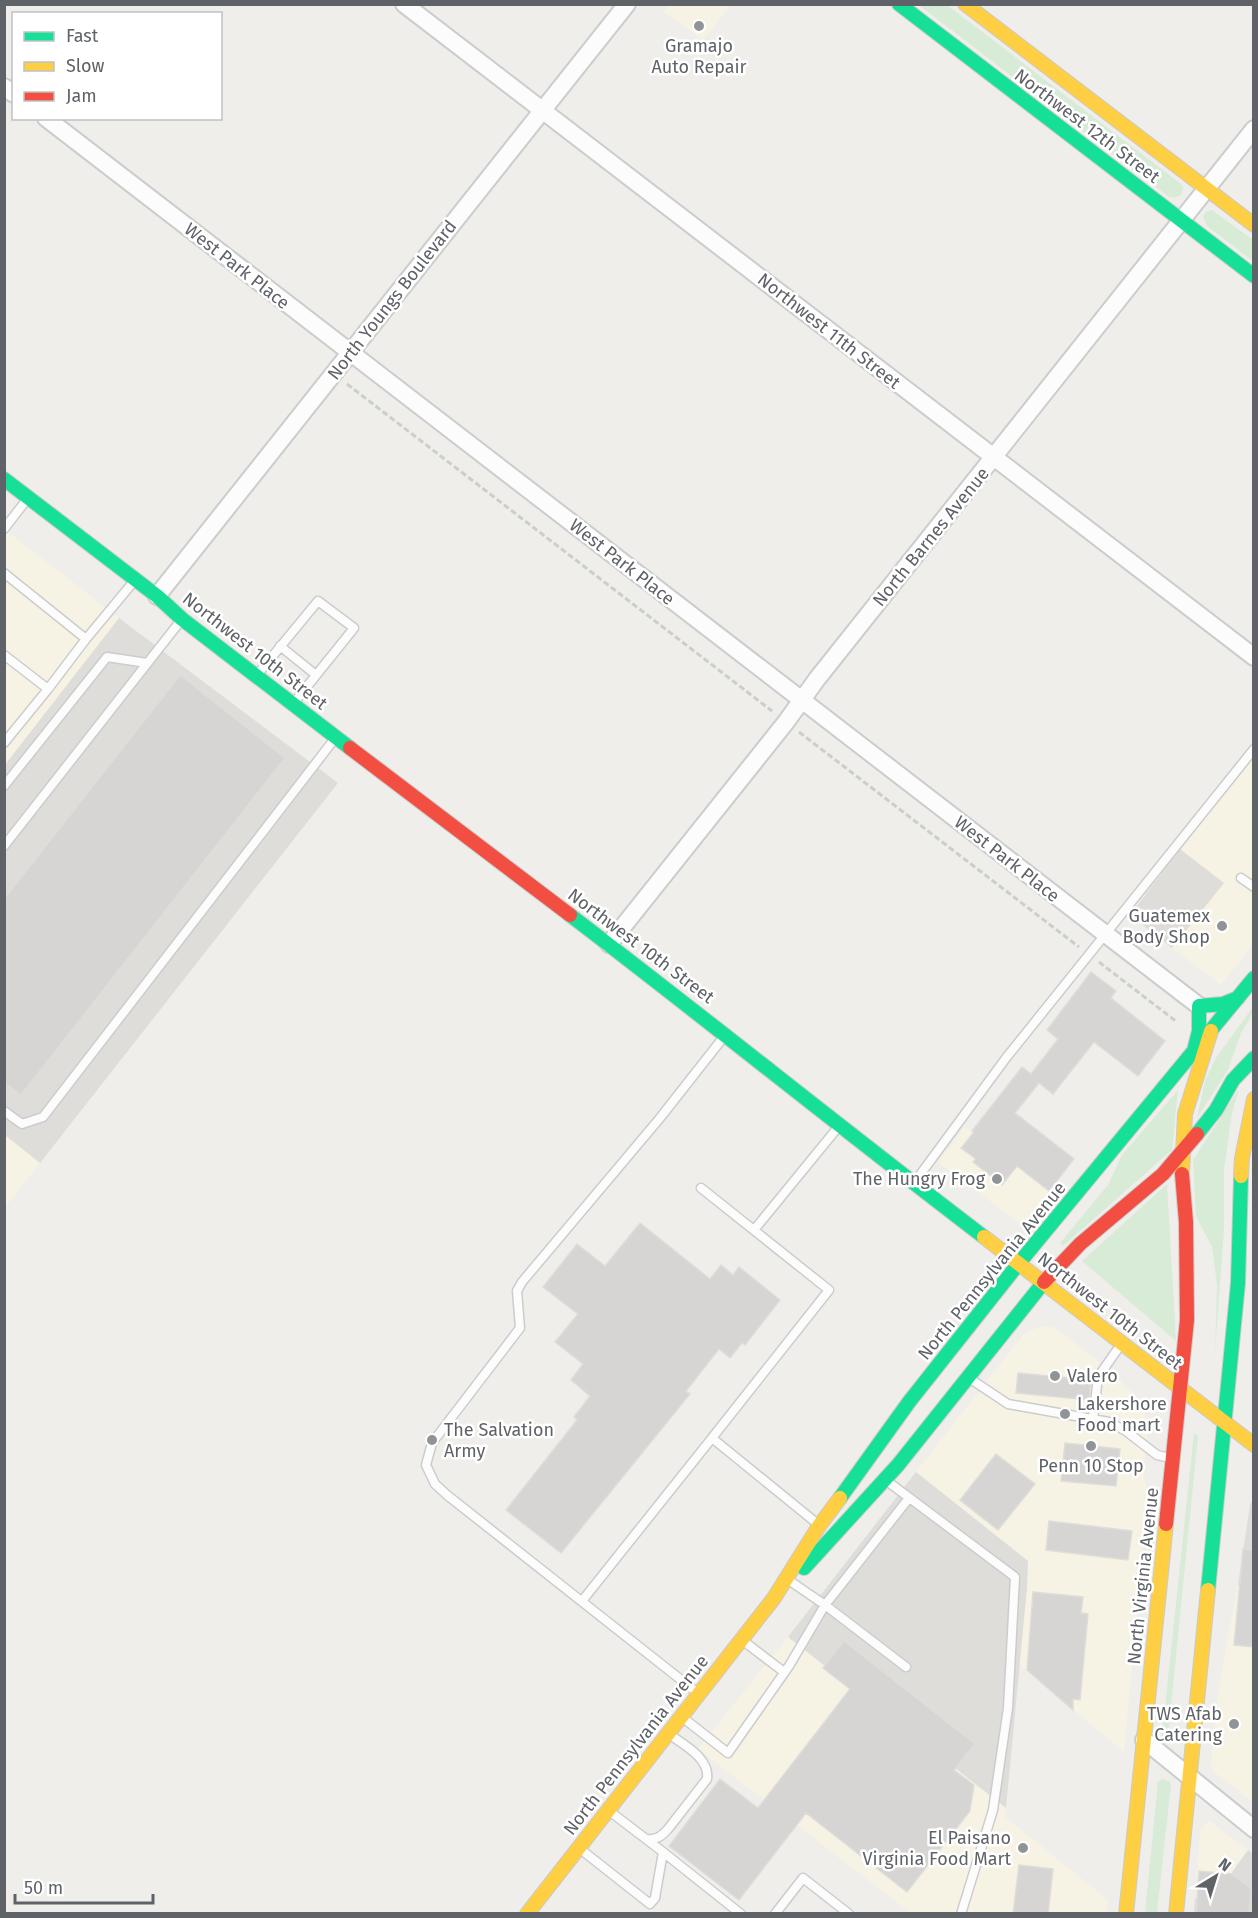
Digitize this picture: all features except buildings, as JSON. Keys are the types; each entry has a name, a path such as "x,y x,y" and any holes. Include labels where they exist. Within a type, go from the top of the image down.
{"main road":[{"name":"Northwest 12th Street","path":"899,4 1254,276"},
{"name":"Northwest 12th Street","path":"965,4 1254,225"},
{"name":"Northwest 10th Street","path":"4,479 293,704 726,1034 914,1184 1254,1445"},
{"name":"North Pennsylvania Avenue","path":"774,1598 819,1526 909,1402 1196,1045 1211,1031 1254,978"},
{"path":"1196,1045 1200,1026 1199,1006 1222,1004 1238,998"},
{"name":"North Virginia Avenue","path":"1126,1914 1182,1388 1188,1280 1182,1154 1185,1114 1211,1031"},
{"name":"North Pennsylvania Avenue","path":"527,1914 774,1598 833,1538 884,1479 1044,1282 1080,1244 1163,1174 1182,1154 1216,1110 1233,1080 1254,1058"},
{"path":"1176,1914 1226,1422 1238,1283 1242,1158 1254,1099"}],"street":[{"name":"Northwest 11th Street","path":"404,4 1254,657"},
{"name":"North Youngs Boulevard","path":"157,596 627,4"},
{"name":"West Park Place","path":"49,120 1199,1006"},
{"name":"North Barnes Avenue","path":"609,944 1254,129"},
{"path":"1144,1740 1254,1829"}],"lane":[{"path":"4,529 28,498"},
{"path":"4,573 86,639"},
{"path":"4,743 135,579"},
{"path":"256,675 318,601 354,628 293,704"},
{"path":"4,846 183,619"},
{"path":"280,646 316,675"},
{"path":"4,655 48,689"},
{"path":"4,786 107,657 147,663"},
{"path":"4,1111 22,1124 43,1117 336,736"},
{"path":"914,1184 1006,1058 1254,749"},
{"path":"1241,878 1254,887"},
{"path":"699,1694 435,1485 426,1465 426,1458 432,1443 520,1328 516,1291 522,1282 660,1118 726,1034"},
{"path":"754,1230 840,1126"},
{"path":"582,1601 829,1290 701,1188"},
{"path":"1093,1419 1098,1377 1122,1342"},
{"path":"968,1378 1008,1404 1109,1422 1126,1431 1157,1455 1173,1459"},
{"path":"712,1438 819,1526"},
{"path":"884,1479 1015,1577 1008,1708 993,1809 961,1914"},
{"path":"681,1717 728,1753 784,1672 825,1605 909,1498"},
{"path":"790,1581 906,1667"},
{"path":"741,1640 784,1672"},
{"path":"646,1839 653,1840 661,1836 707,1779 706,1764 668,1733"},
{"path":"608,1810 741,1914"},
{"path":"579,1848 650,1904 655,1898 663,1852"},
{"path":"775,1914 803,1878 849,1914"}],"path":[{"path":"343,381 1089,954 1196,1045"}],"shaded area":[{"name":"Gramajo Auto Repair","path":"670,4 731,5 703,40 664,12"},
{"path":"4,529 119,618 5,766 4,766"},
{"path":"119,618 338,783 40,1163 5,1135 4,766"},
{"path":"1253,759 1253,945 1221,985 1172,948 1224,883 1180,849"},
{"path":"1180,849 1224,883 1172,948 1130,915"},
{"name":"The Hungry Frog","path":"965,1127 1055,1195 1035,1220 1021,1224 938,1162"},
{"path":"5,1135 40,1163 5,1207"},
{"path":"1044,1326 1060,1331 1115,1375 1135,1396 1147,1420 1148,1432 1143,1471 1148,1493 1124,1752 1019,1664 1028,1561 916,1472 1023,1335"},
{"path":"916,1472 1028,1561 1006,1808 788,1637"},
{"path":"1253,1498 1253,1587 1238,1585"},
{"path":"1238,1585 1253,1587 1253,1802 1213,1771 1211,1764 1219,1687"},
{"path":"788,1637 1006,1808 1005,1817 1108,1900 1106,1913 911,1913 698,1749"},
{"path":"1209,1821 1248,1850 1232,1872 1229,1900 1196,1898 1200,1831"},
{"path":"1248,1850 1253,1854 1253,1913 1194,1914 1195,1898 1229,1900 1232,1872"}],"green space":[{"path":"919,5 947,5 1181,184 1183,188 1181,195 1174,198 1169,197"},
{"path":"1212,210 1253,240 1253,261 1207,226 1203,216"},
{"path":"1253,1007 1253,1013 1241,1033 1228,1070 1197,1118 1205,1081 1216,1058"},
{"path":"1239,1089 1232,1113 1224,1170 1224,1229 1215,1352 1217,1285 1212,1247 1196,1216 1193,1160"},
{"path":"1178,1090 1172,1150 1063,1246 1060,1243 1108,1185 1122,1155"},
{"path":"1167,1184 1176,1341 1082,1261"},
{"path":"1194,1433 1198,1436 1168,1737 1165,1739 1162,1736"},
{"path":"1162,1779 1171,1784 1157,1913 1145,1913 1158,1782"}],"traffic: fast":[{"path":"899,4 1254,276"},
{"path":"4,479 350,748"},
{"path":"570,915 984,1237"},
{"path":"1019,1263 1254,978"},
{"path":"1194,1051 1199,1031 1199,1006 1223,1004 1238,998"},
{"path":"1197,1134 1216,1110 1233,1080 1254,1058"},
{"path":"1208,1590 1238,1283 1241,1176"},
{"path":"840,1498 909,1402 1019,1263"},
{"path":"804,1568 898,1465 1044,1282"}],"traffic: slow":[{"path":"965,4 1254,225"},
{"path":"1182,1174 1185,1114 1211,1031"},
{"path":"1241,1176 1242,1158 1254,1099"},
{"path":"984,1237 1254,1445"},
{"path":"527,1914 774,1598 819,1526 840,1498"},
{"path":"1126,1914 1166,1524"},
{"path":"1176,1914 1208,1590"}],"traffic: jam":[{"path":"350,748 570,915"},
{"path":"1044,1282 1080,1244 1163,1174 1197,1134"},
{"path":"1166,1524 1187,1320 1186,1222 1182,1174"}],"place":[{"name":"Gramajo Auto Repair","path":"699,26"},
{"name":"Guatemex Body Shop","path":"1222,926"},
{"name":"The Hungry Frog","path":"997,1179"},
{"name":"Valero","path":"1055,1376"},
{"name":"Lakershore Food mart","path":"1065,1414"},
{"name":"The Salvation Army","path":"432,1440"},
{"name":"Penn 10 Stop","path":"1091,1446"},
{"name":"TWS Afab Catering","path":"1234,1724"},
{"name":"El Paisano Virginia Food Mart","path":"1023,1848"}]}
